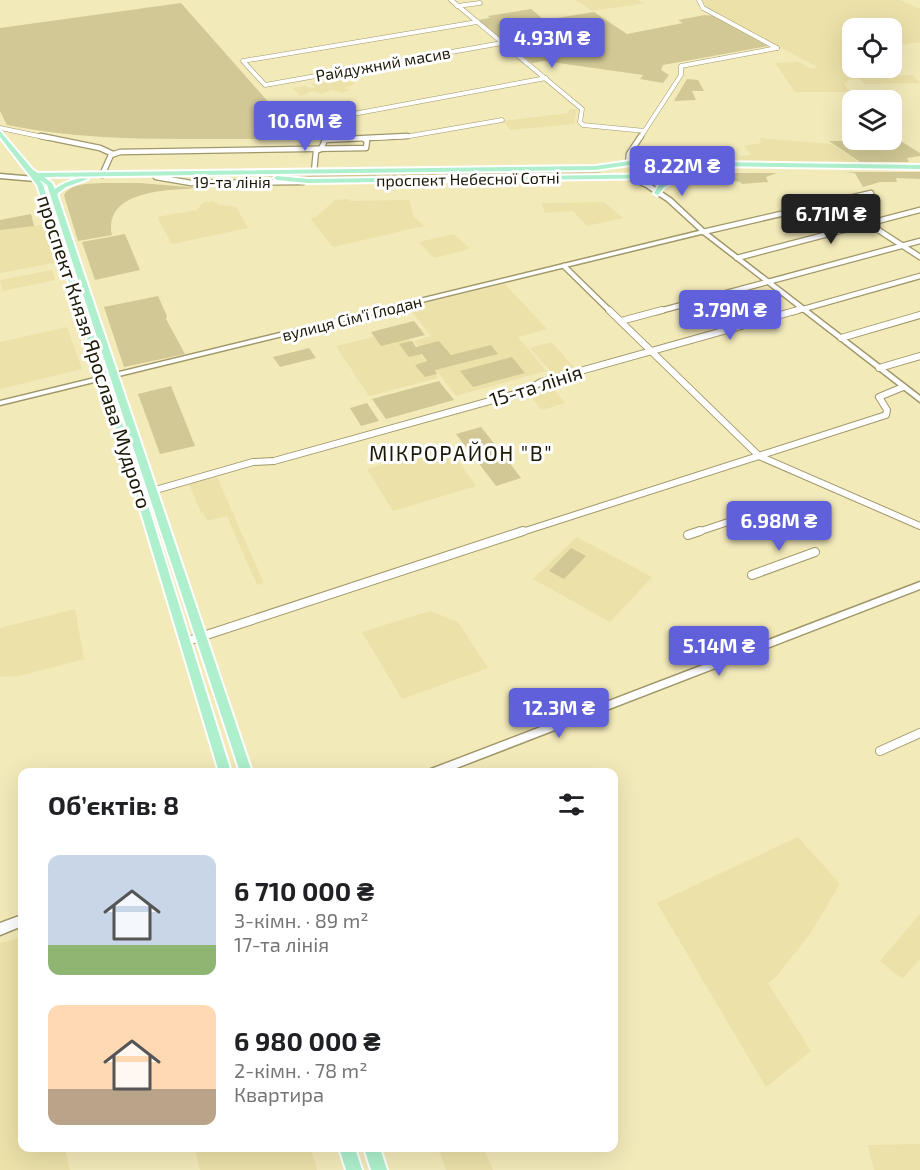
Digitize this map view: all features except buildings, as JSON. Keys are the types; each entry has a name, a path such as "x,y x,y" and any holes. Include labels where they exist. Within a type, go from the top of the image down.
{"main road":[{"path":"0,133 37,176"},
{"name":"проспект Небесної Сотні","path":"0,176 595,168 626,163 673,161 920,169"},
{"path":"657,193 665,183 684,176 687,170 673,161"},
{"path":"626,163 617,173 640,180 698,224 703,232 920,400"},
{"name":"проспект Небесної Сотні","path":"37,176 85,179 261,176 308,182 684,176 712,169 920,169"},
{"name":"проспект Князя Ярослава Мудрого","path":"37,176 53,194 109,376 139,494 224,768"},
{"name":"проспект Князя Ярослава Мудрого","path":"37,176 152,491 245,768"},
{"path":"53,194 64,186 85,179"},
{"path":"139,494 152,491"},
{"path":"445,768 920,585"},
{"path":"0,928 18,922"},
{"path":"347,1152 354,1170"},
{"path":"373,1152 379,1170"}],"street":[{"path":"451,0 582,110 580,122 583,125 645,131"},
{"path":"626,163 629,154 681,75 681,66 777,48 703,8 699,0"},
{"path":"457,6 480,3"},
{"name":"Райдужний масив","path":"477,22 243,60 265,85 502,43"},
{"path":"329,140 334,135 321,120 546,78"},
{"path":"314,172 316,151 321,149 325,140 412,136 502,120"},
{"path":"0,128 100,148 113,154 366,148 367,141 364,139"},
{"path":"102,174 113,154"},
{"path":"703,232 871,193"},
{"path":"836,202 920,257"},
{"path":"737,258 920,210"},
{"name":"вулиця Сім'ї Глодан","path":"0,403 703,232"},
{"path":"621,321 920,241"},
{"path":"564,266 759,456 920,526"},
{"name":"15-та лінія","path":"152,491 221,472 247,462 274,460 504,398 526,391 541,381 920,276"},
{"path":"841,338 920,315"},
{"path":"879,368 920,356"},
{"path":"185,642 886,415 888,413 879,397 903,387"},
{"path":"688,535 780,505"},
{"path":"752,575 815,552"},
{"path":"880,751 920,733"}],"shaded area":[{"path":"572,0 637,0 646,3 592,11 578,1"},
{"path":"702,0 900,0 920,9 920,42 902,44 902,18 842,18 842,78 902,78 902,75 913,75 920,83 864,84 860,79 847,80 848,83 844,83 849,90 842,90 842,92 795,92 775,63 799,62 811,69 817,67 707,8"},
{"path":"181,3 301,139 117,138 7,125 0,111 0,28"},
{"path":"531,9 544,20 594,12 627,34 683,23 678,20 705,15 714,16 768,46 663,65 661,70 669,75 663,83 640,79 643,75 544,61 532,63 478,20 490,18 488,16"},
{"path":"687,79 698,80 704,91 692,91 696,100 674,101"},
{"path":"340,80 356,83 345,88 350,90 342,93 331,90 322,94 312,91 301,96 292,88 315,87 312,84"},
{"path":"570,109 577,109 574,124 510,130 503,121 568,113"},
{"path":"760,138 831,144 860,163 741,161 739,156 751,155 744,146 761,143"},
{"path":"829,141 842,141 842,150"},
{"path":"902,142 920,153 920,156 907,158 909,162 860,162 842,150 902,150"},
{"path":"593,171 612,175 304,180 255,175 55,177"},
{"path":"845,172 920,172 920,179 896,178 897,182 880,182 863,187 855,173"},
{"path":"717,173 777,173 766,177 768,182 742,184 701,176"},
{"path":"140,183 200,188 157,192 128,200 118,209 112,220 112,235 78,241 64,195 75,186"},
{"path":"349,199 350,201 409,200 414,217 424,226 333,247 310,218 316,217 335,200"},
{"path":"213,201 219,205 236,207 248,228 172,244 157,217 197,210 204,202"},
{"path":"604,202 623,218 587,226 573,211 545,213 542,203"},
{"path":"31,214 34,226 0,230 0,220"},
{"path":"49,224 59,262 0,273 0,230"},
{"path":"125,234 140,270 95,280 82,242"},
{"path":"454,234 470,249 434,258 419,242"},
{"path":"52,270 55,280 3,291 0,280"},
{"path":"505,284 547,329 518,337 546,371 456,396 414,341 431,336 408,307"},
{"path":"158,296 167,316 166,319 185,354 124,367 104,307"},
{"path":"414,321 425,335 381,346 371,332"},
{"path":"67,327 82,369 0,389 0,342"},
{"path":"402,330 438,378 369,396 336,346"},
{"path":"412,341 416,347 439,341 451,355 491,345 498,354 435,370 437,374 425,377 415,365 427,361 422,354 409,357 399,344"},
{"path":"551,342 575,368 553,374 530,348"},
{"path":"309,348 316,358 280,367 273,357"},
{"path":"512,357 525,373 473,387 460,371"},
{"path":"545,380 565,403 542,410 526,391"},
{"path":"439,381 454,400 386,419 372,399"},
{"path":"171,386 195,446 160,454 138,394"},
{"path":"367,403 379,421 361,426 350,408"},
{"path":"481,427 501,452 476,460 456,434"},
{"path":"447,446 476,486 393,511 367,469"},
{"path":"503,454 521,478 496,486 477,461"},
{"path":"217,477 264,583 257,585 227,516 207,521 203,512 201,513 189,484"},
{"path":"577,537 652,577 610,622 533,579"},
{"path":"571,548 586,556 564,579 549,571"},
{"path":"75,609 84,659 19,676 0,677 0,628"},
{"path":"430,611 458,622 488,668 402,699 362,632"},
{"path":"798,837 840,884 810,934 775,978 768,983 811,1051 766,1087 657,903"},
{"path":"920,914 920,959 902,979 880,961"},
{"path":"18,938 18,1152 66,1152 70,1170 0,1170 0,943"},
{"path":"920,1144 920,1170 874,1170 868,1145"},
{"path":"196,1152 312,1152 317,1170 200,1170"},
{"path":"439,1152 485,1152 493,1170 446,1170"}],"district":[{"name":"МІКРОРАЙОН \"В\"","path":"461,454"}]}
